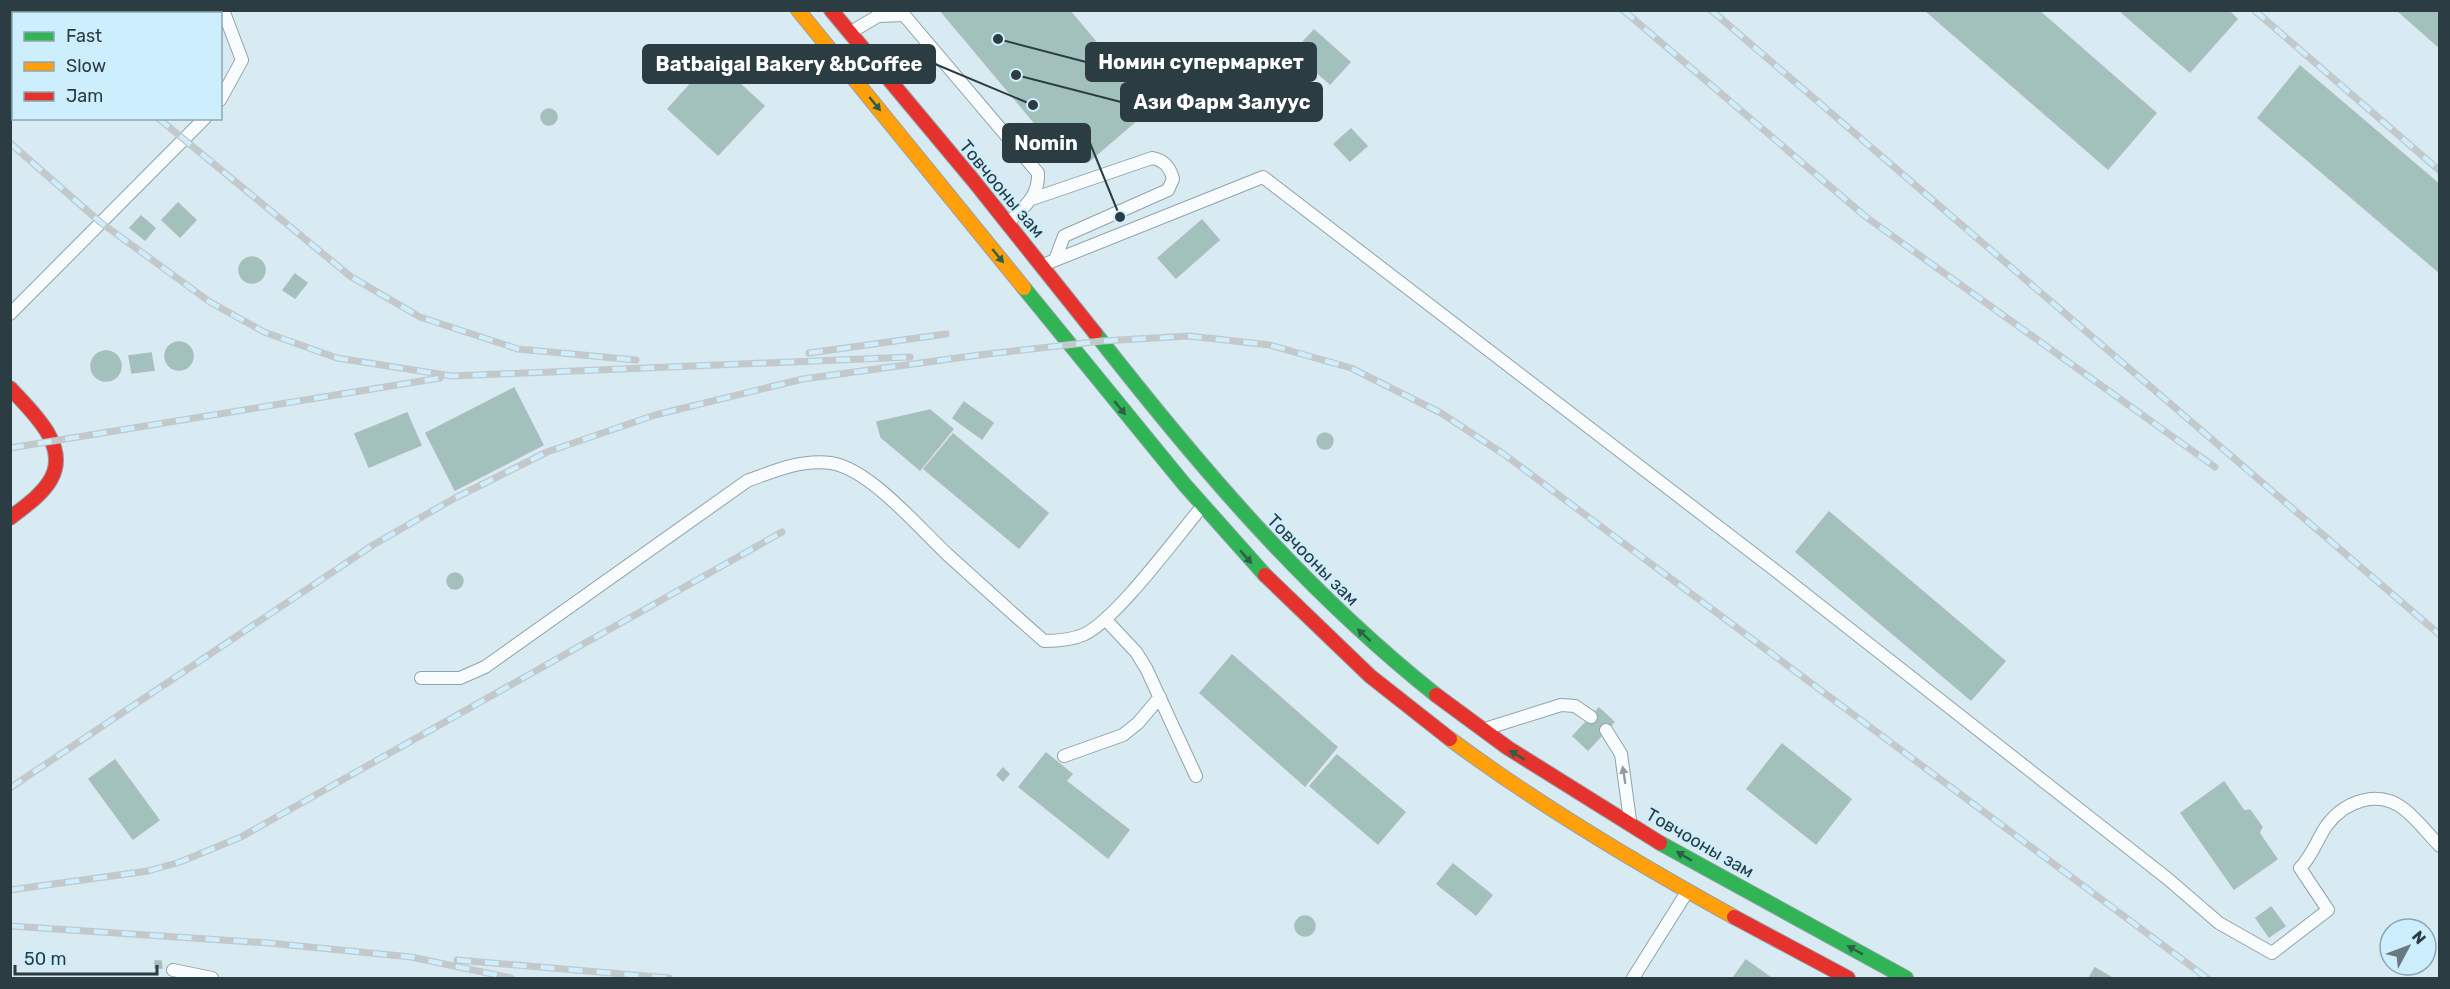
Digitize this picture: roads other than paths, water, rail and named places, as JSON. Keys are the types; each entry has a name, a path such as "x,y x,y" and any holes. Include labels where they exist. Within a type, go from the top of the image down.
{"main road":[{"path":"798,10 1202,507 1258,570 1370,676 1485,766 1687,892 1848,978"},
{"name":"Товчооны зам","path":"831,10 1042,265 1198,464 1276,552 1387,656 1500,745 1718,876 1906,978"},
{"path":"10,387 35,416 52,441 58,461 52,479 10,518"}],"lane":[{"path":"222,96 242,60 223,10"},
{"path":"850,33 878,16 904,15 1038,173 1039,187 1032,199 1007,223"},
{"path":"10,314 203,120"},
{"path":"1032,199 1152,158 1160,159 1171,170 1173,179 1168,190 1064,236 1055,260"},
{"path":"1042,265 1263,177 1776,571 2168,879 2219,923 2272,953 2328,910 2300,868 2308,860 2326,826 2352,803 2369,799 2396,804 2405,809 2439,846"},
{"path":"421,678 460,678 485,667 747,482 782,468 803,464 832,464 853,472 886,494 934,543 1044,641 1064,640 1085,633 1106,620 1202,507"},
{"path":"1106,620 1136,652 1197,776"},
{"path":"1064,756 1123,735 1138,723 1160,697"},
{"path":"1480,730 1561,705 1575,706 1591,717"},
{"path":"1606,730 1621,754 1631,824"},
{"path":"1633,978 1687,892"},
{"path":"173,970 212,978"}],"railway":[{"path":"1623,10 1866,217 2215,467"},
{"path":"1711,10 2440,635"},
{"path":"2254,10 2440,171"},
{"path":"160,120 350,276 420,317 518,349 636,360"},
{"path":"10,143 100,222 210,302 264,332 337,358 452,376 910,357"},
{"path":"809,353 946,334"},
{"path":"10,788 373,545 455,498 547,452 655,415 803,379 1102,341 1189,336 1270,345 1351,368 1441,413 1505,455 2207,978"},
{"path":"10,448 440,378"},
{"path":"10,890 148,871 180,862 241,837 782,532"},
{"path":"10,926 269,943 411,957 511,978"},
{"path":"457,960 669,978"}],"place":[{"name":"Номин супермаркет","path":"998,39"},
{"name":"Ази Фарм Залуус","path":"1016,75"},
{"name":"Batbaigal Bakery &bCoffee","path":"1033,105"},
{"name":"Nomin","path":"1120,217"}]}
